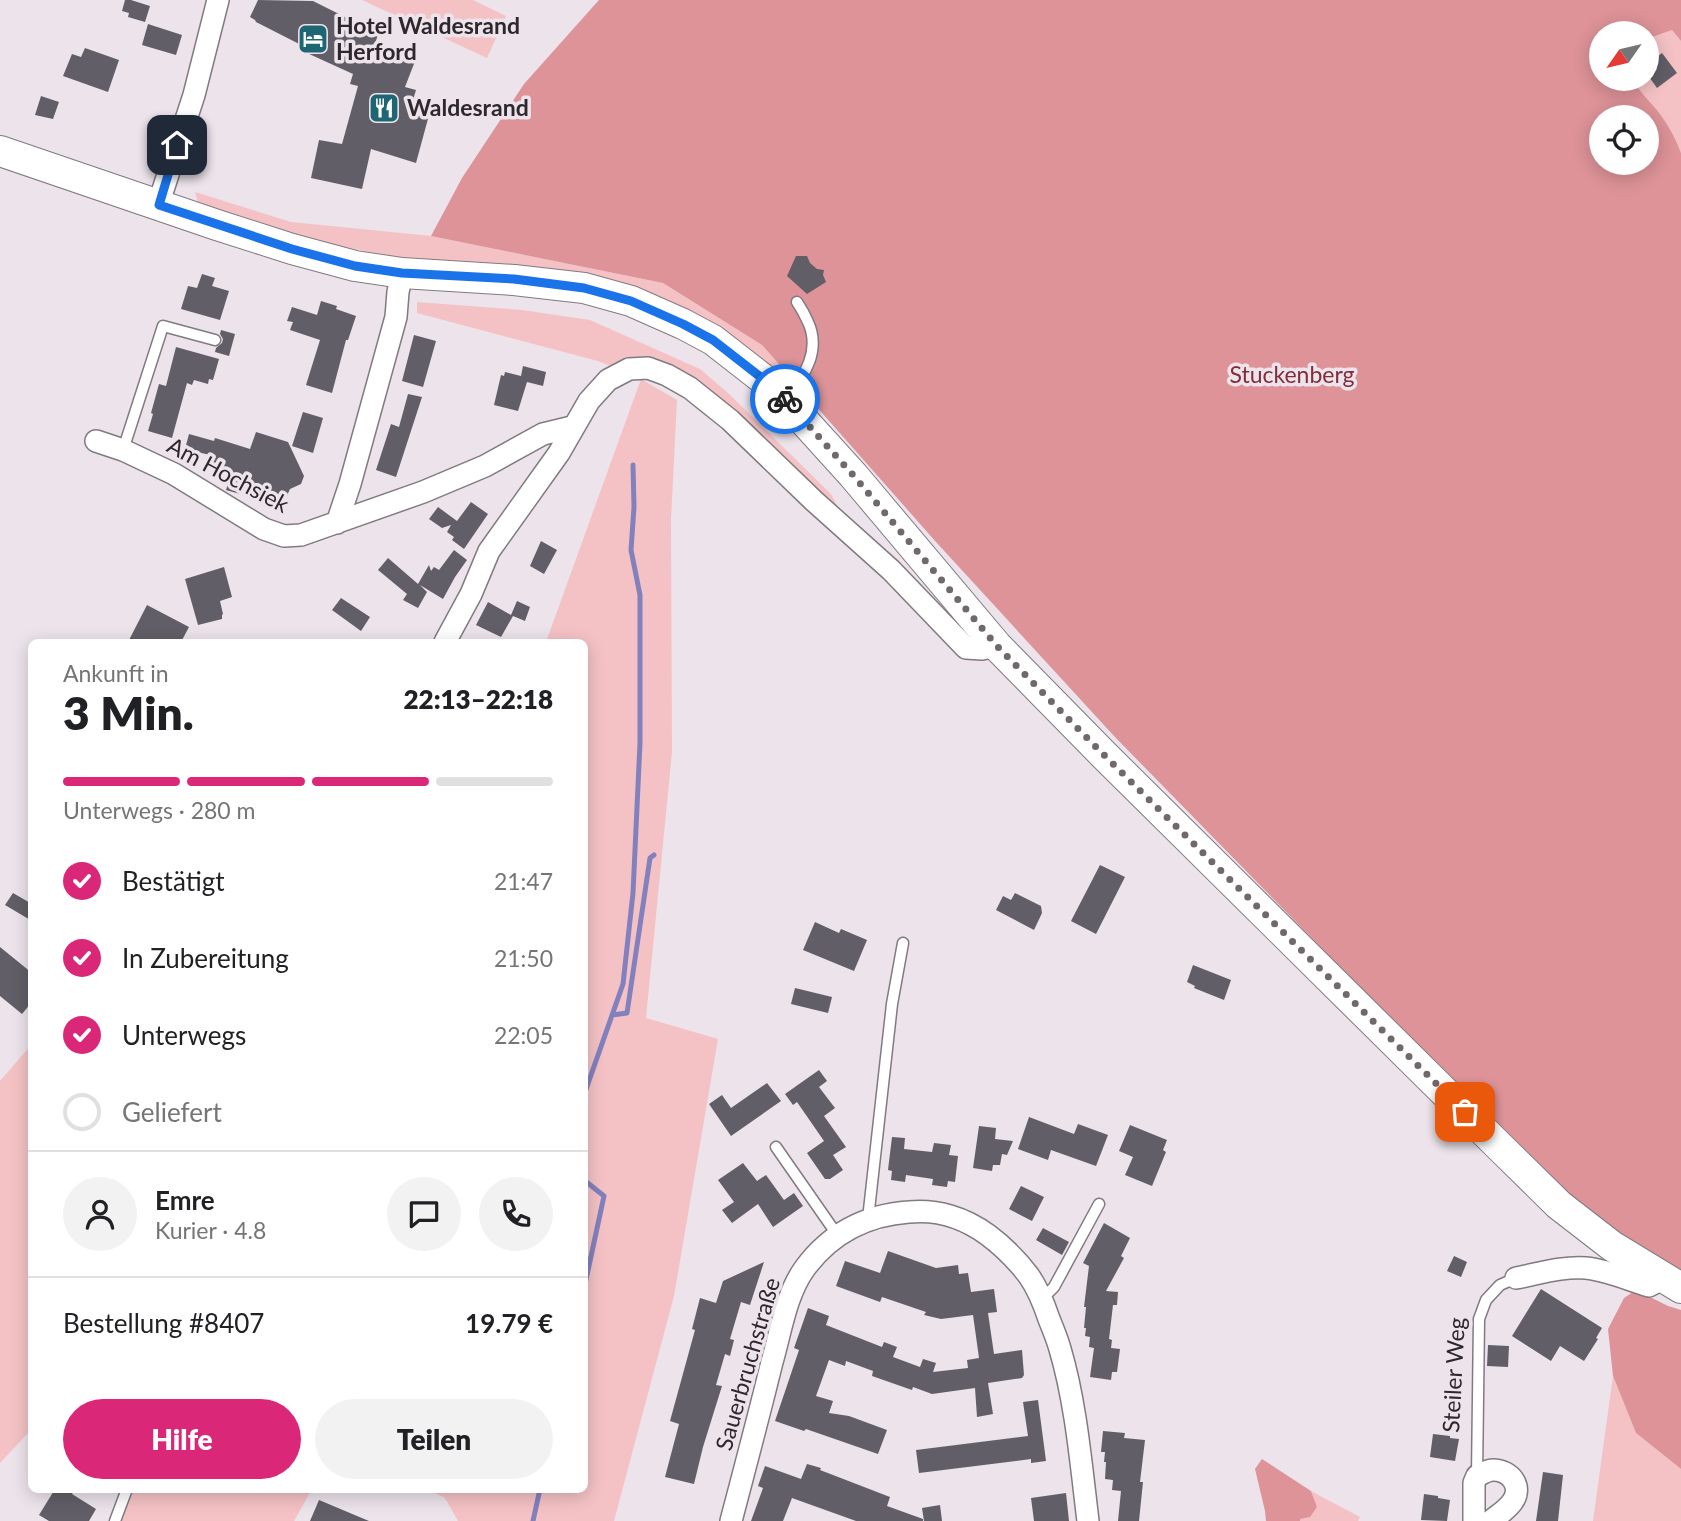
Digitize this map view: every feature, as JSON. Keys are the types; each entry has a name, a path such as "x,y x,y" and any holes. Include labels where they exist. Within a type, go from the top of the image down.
{"main road":[{"path":"0,150 292,249 355,266 402,273 514,279 584,288 631,301 713,340 785,400 853,475 997,646 1559,1205 1612,1246 1672,1283"}],"street":[{"path":"159,205 194,95 218,0"},
{"path":"337,523 396,317 402,273"},
{"path":"447,639 471,594 489,551 559,453 589,401 608,380 629,369 648,368 690,388 730,419 814,501 891,570 967,648 997,646"},
{"name":"Am Hochsiek","path":"96,440 174,474 264,529 284,536 301,535 423,492 473,471 544,434 572,427"},
{"name":"Sauerbruchstraße","path":"731,1521 786,1311 804,1270 820,1251 858,1223 895,1213 926,1210 955,1217 976,1227 1007,1250 1029,1276 1042,1299 1060,1348 1069,1389 1088,1521"},
{"name":"Steiler Weg","path":"1516,1278 1555,1270 1586,1268 1649,1286 1672,1283"},
{"path":"1477,1476 1489,1470 1509,1474 1514,1480 1517,1492 1514,1500 1491,1521"},
{"name":"Steiler Weg","path":"1474,1521 1474,1483 1477,1476"}],"lane":[{"path":"785,400 804,375 811,358 813,340 809,322 797,302"},
{"path":"123,450 163,327 215,340"},
{"path":"868,1219 892,1004 903,943"},
{"path":"776,1147 838,1236"},
{"path":"1042,1299 1054,1287 1100,1204"},
{"name":"Steiler Weg","path":"1477,1476 1479,1319 1486,1300 1500,1284 1516,1278"},
{"path":"115,1521 126,1493"}],"shaded area":[{"path":"362,0 473,0 506,16 487,58"},
{"path":"1672,30 1681,41 1681,153 1659,113 1659,105 1653,105 1641,91 1659,91 1659,35"},
{"path":"195,192 291,222 431,236 663,283 762,345 810,400 741,345 648,296 410,260 305,239 198,202"},
{"path":"417,302 522,310 590,320 700,369 831,494 844,519 696,383 615,368 598,361 417,313"},
{"path":"641,379 677,400 671,519 672,752 646,1018 718,1039 674,1296 614,1521 458,1521 445,1498 434,1493 588,1493 588,639 547,639"},
{"path":"28,1048 28,1433 0,1463 0,1081"},
{"path":"1613,1376 1636,1433 1681,1469 1681,1521 1593,1521"},
{"path":"1311,1491 1360,1517 1358,1521 1300,1521 1317,1507"},
{"path":"131,1493 310,1493 294,1521 121,1521"}],"green space":[{"name":"Stuckenberg","path":"599,0 1681,0 1681,41 1672,30 1659,35 1659,21 1589,21 1589,91 1641,91 1653,105 1589,105 1589,175 1659,175 1659,113 1681,153 1681,1273 1657,1262 1562,1194 1114,736 936,542 762,345 663,283 431,236 462,178 524,84"},
{"path":"1636,1290 1681,1310 1681,1469 1636,1433 1613,1376 1608,1329 1624,1298"},
{"path":"1262,1459 1311,1491 1317,1507 1310,1517 1300,1521 1266,1521 1255,1469"}],"building":[{"path":"125,0 150,6 145,22 128,17 129,13 122,11"},
{"path":"258,0 313,1 359,24 360,22 380,30 375,43 417,56 405,87 416,90 410,110 429,115 416,163 371,149 362,189 311,178 319,140 342,144 358,86 350,84 353,74 307,53 309,49 250,17"},
{"path":"148,24 182,35 176,55 142,45"},
{"path":"85,48 119,60 108,92 63,76 72,54 81,57"},
{"path":"1662,53 1677,73 1659,86 1659,55"},
{"path":"41,96 59,102 53,119 35,115"},
{"path":"796,256 807,256 817,269 824,270 826,282 807,294 787,276"},
{"path":"202,274 215,278 212,286 229,291 220,320 181,309 188,286 197,288"},
{"path":"321,301 356,316 346,340 332,393 306,385 320,340 290,330 293,322 287,321 292,307 317,315"},
{"path":"221,330 235,334 229,356 215,352 222,343"},
{"path":"414,335 436,341 423,387 402,381"},
{"path":"176,347 219,359 213,380 209,379 208,384 194,380 192,385 187,383 172,438 148,431 159,384 166,386"},
{"path":"523,366 546,372 543,386 527,382 518,411 494,405 501,375 504,376 505,372 521,376"},
{"path":"408,394 422,397 396,477 376,470 391,424 399,427"},
{"path":"303,412 323,418 313,453 292,446"},
{"path":"256,432 288,442 304,476 301,484 290,489 284,502 242,489 240,494 226,490 231,475 207,465 210,455 185,449 189,434 214,441 215,438 250,449"},
{"path":"471,502 488,514 464,549 452,540 454,537 447,532 451,525 442,528 429,519 438,507 457,521"},
{"path":"541,541 557,550 544,574 530,566"},
{"path":"454,550 467,560 443,599 420,585 427,592 418,608 403,600 407,594 378,570 388,558 418,584 429,565 431,571 434,567 439,570"},
{"path":"224,567 232,597 220,601 222,619 198,625 185,579"},
{"path":"341,598 370,617 361,631 332,610"},
{"path":"517,601 530,607 525,621 513,616 501,637 476,625 488,602 511,615"},
{"path":"147,605 189,627 183,639 130,639"},
{"path":"1100,865 1125,877 1096,934 1071,921"},
{"path":"13,893 28,902 28,919 5,905"},
{"path":"1015,893 1041,906 1042,913 1034,930 996,910 1003,896 1011,900"},
{"path":"815,922 839,933 841,929 867,940 854,971 803,950"},
{"path":"0,947 28,970 28,1007 22,1014 0,996"},
{"path":"1193,965 1231,980 1224,1000 1194,988 1195,986 1187,982"},
{"path":"795,988 832,997 828,1013 791,1004"},
{"path":"819,1070 827,1081 819,1087 835,1108 824,1116 846,1147 833,1155 843,1170 830,1179 825,1179 807,1153 824,1141 797,1102 793,1105 785,1094"},
{"path":"767,1083 781,1101 731,1136 709,1104 722,1095 731,1108"},
{"path":"1029,1117 1074,1134 1078,1124 1108,1135 1096,1166 1051,1150 1048,1160 1018,1149"},
{"path":"1130,1125 1167,1140 1163,1150 1166,1152 1152,1186 1125,1175 1133,1157 1119,1151"},
{"path":"979,1126 996,1128 995,1139 1013,1141 1007,1155 1002,1154 1000,1165 993,1165 992,1171 973,1168"},
{"path":"892,1137 905,1138 904,1149 932,1152 934,1143 951,1145 949,1155 958,1156 955,1182 948,1181 947,1187 932,1185 933,1179 906,1175 905,1182 891,1180 892,1171 888,1170"},
{"path":"743,1163 757,1181 766,1175 784,1200 794,1193 803,1206 773,1227 758,1204 732,1223 722,1210 734,1202 718,1180"},
{"path":"1021,1186 1044,1197 1032,1221 1009,1209"},
{"path":"1104,1223 1130,1238 1121,1256 1124,1258 1106,1291 1118,1292 1117,1305 1113,1305 1109,1339 1112,1340 1111,1348 1120,1349 1117,1372 1112,1372 1111,1380 1090,1377 1094,1348 1089,1347 1090,1337 1085,1336 1084,1328 1089,1266 1083,1263"},
{"path":"1043,1228 1069,1242 1062,1255 1036,1240"},
{"path":"888,1251 936,1268 958,1265 959,1274 968,1273 971,1292 994,1289 997,1312 988,1313 994,1354 1022,1350 1024,1375 1022,1378 988,1383 993,1414 977,1417 975,1388 932,1394 872,1376 873,1371 846,1361 845,1366 829,1360 816,1396 833,1401 829,1413 849,1416 887,1430 878,1454 775,1421 799,1350 794,1348 808,1308 829,1316 826,1325 882,1347 884,1342 897,1347 893,1357 920,1367 923,1359 936,1363 933,1372 968,1368 967,1360 979,1358 973,1315 941,1319 924,1315 926,1312 882,1297 880,1302 836,1286 845,1261 880,1273"},
{"path":"1454,1256 1467,1262 1461,1277 1447,1271"},
{"path":"764,1262 750,1305 741,1302 730,1339 734,1340 730,1356 725,1354 716,1385 722,1386 694,1484 665,1477 679,1424 670,1421 695,1330 692,1329 700,1298 716,1303 723,1281"},
{"path":"1541,1289 1602,1328 1584,1361 1560,1346 1551,1361 1512,1336"},
{"path":"1488,1345 1509,1346 1508,1367 1487,1366"},
{"path":"1038,1400 1046,1461 1031,1463 1031,1459 919,1473 916,1450 1028,1436 1023,1402"},
{"path":"1103,1431 1125,1433 1124,1438 1145,1440 1139,1521 1118,1521 1121,1491 1112,1490 1113,1480 1105,1479 1105,1452 1101,1452"},
{"path":"1433,1434 1459,1439 1455,1461 1430,1457"},
{"path":"807,1464 890,1497 887,1506 923,1521 856,1521 792,1498 783,1521 751,1521 763,1488 758,1486 765,1466 801,1479"},
{"path":"1543,1472 1563,1475 1558,1521 1536,1521"},
{"path":"53,1493 73,1493 96,1509 89,1521 49,1521 39,1515"},
{"path":"1066,1493 1069,1521 1034,1521 1031,1498"},
{"path":"1424,1494 1450,1500 1447,1521 1421,1520"},
{"path":"319,1500 369,1521 310,1521"},
{"path":"940,1505 942,1521 924,1521 922,1508"}],"waterway":[{"path":"588,1084 623,984 633,893 640,743 640,595 631,550 633,465"},
{"path":"612,1015 627,1013 650,858 654,855"},
{"path":"588,1183 604,1196 588,1270"},
{"path":"533,1521 539,1493"}],"way so far":[{"path":"785,399 853,475 997,646 1465,1112"}],"place":[{"name":"Hotel Waldesrand Herford","path":"313,39"},
{"name":"Waldesrand","path":"384,108"}],"route":[{"path":"177,145 159,205 292,249 355,266 402,273 514,279 584,288 631,301 713,340 785,399"}]}
